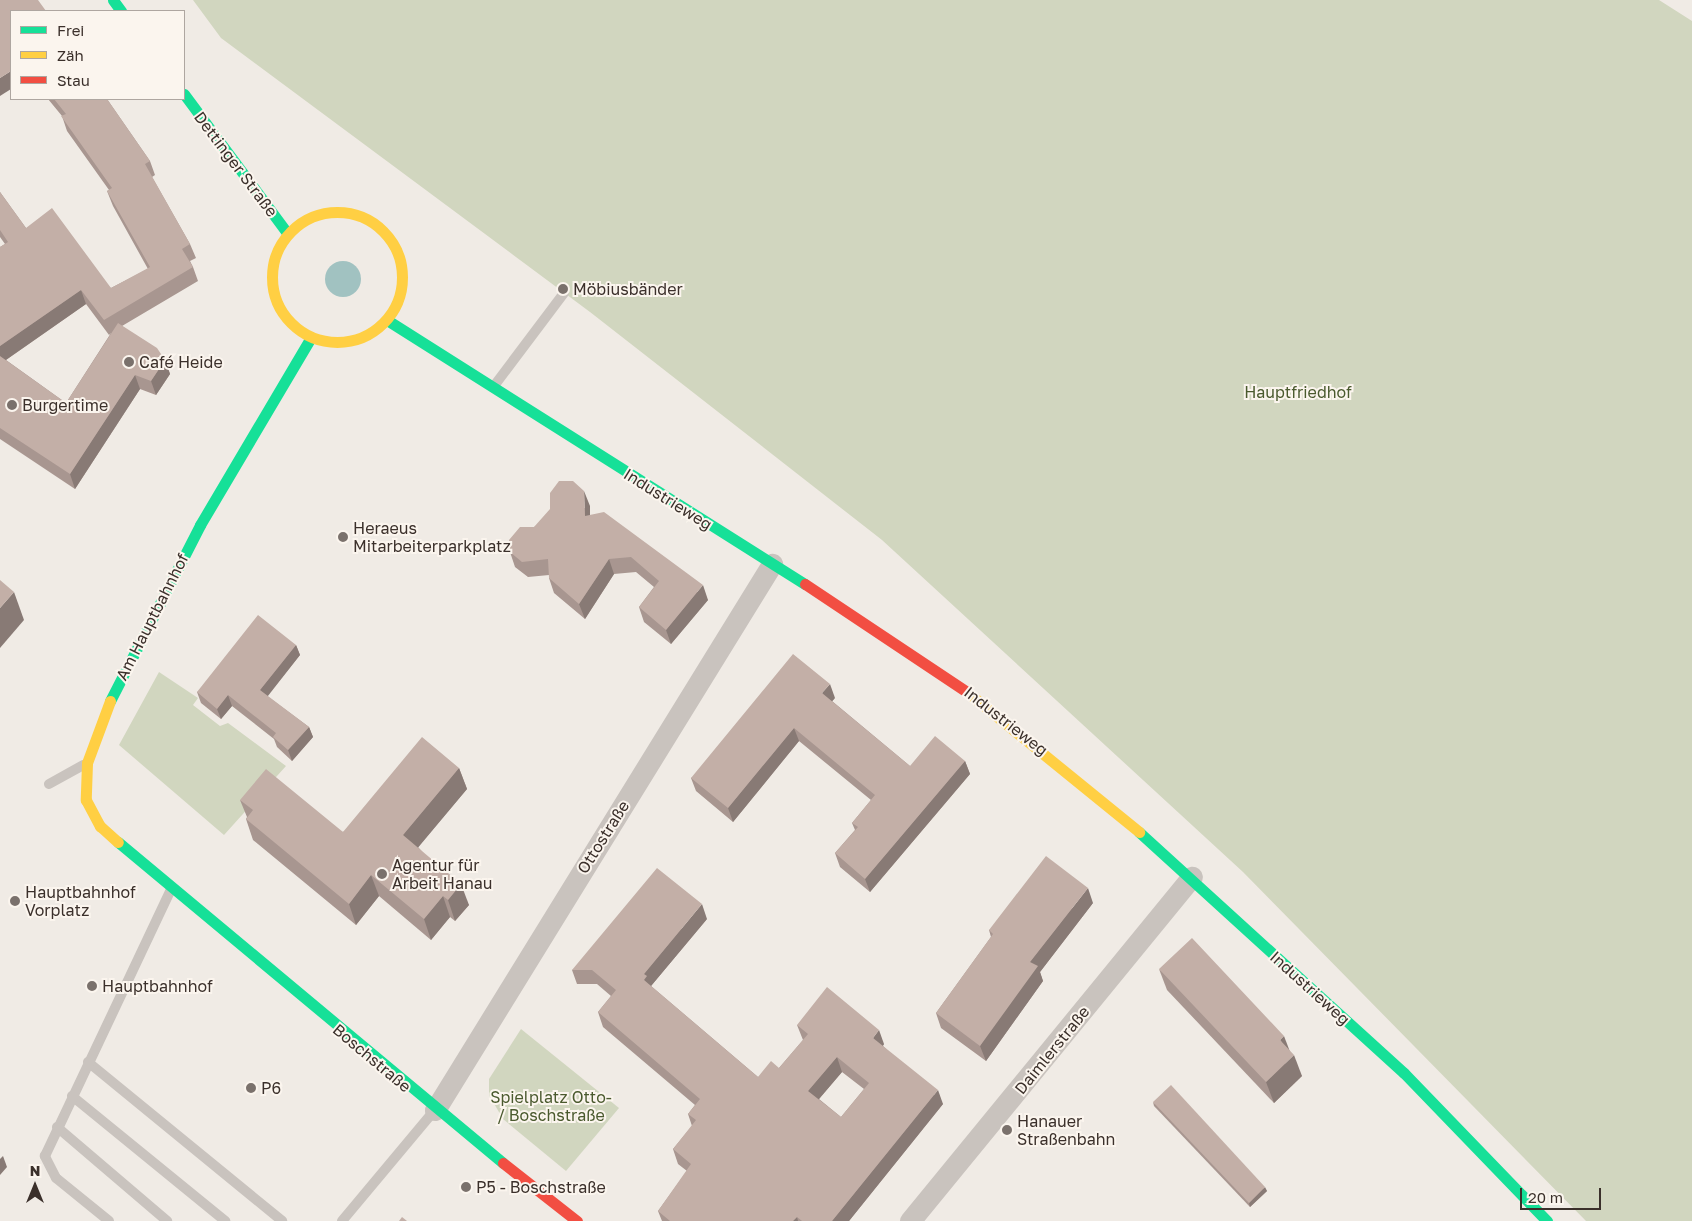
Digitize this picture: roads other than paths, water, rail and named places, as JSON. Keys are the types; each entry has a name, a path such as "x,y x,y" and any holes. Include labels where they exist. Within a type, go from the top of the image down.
{"street":[{"name":"Dettinger Straße","path":"185,95 288,234"},
{"path":"344,212 367,219 385,232 398,253 403,277 400,296 387,320 363,337 338,343 311,337 282,312 273,290 273,267 288,234 317,215 344,212"},
{"name":"Industrieweg","path":"387,320 772,564 969,693 1070,772 1192,878 1404,1072 1547,1221"},
{"name":"Am Hauptbahnhof","path":"171,889 100,826 86,800 87,763 112,696 200,525 311,337"},
{"name":"Ottostraße","path":"434,1110 772,564"},
{"name":"Daimlerstraße","path":"910,1221 1192,878"},
{"name":"Boschstraße","path":"171,889 434,1110 577,1221"}],"lane":[{"path":"494,387 564,293"},
{"path":"49,784 87,763"},
{"path":"109,1221 47,1165 45,1156 57,1127 171,889"},
{"path":"88,1062 282,1221"},
{"path":"72,1096 225,1221"},
{"path":"342,1221 434,1110"},
{"path":"57,1127 168,1221"}],"water":[{"path":"343,261 356,266 361,279 356,292 343,297 330,292 325,279 330,266"}],"place":[{"name":"Möbiusbänder","path":"563,289"},
{"name":"Café Heide","path":"129,362"},
{"name":"Burgertime","path":"12,405"},
{"name":"Heraeus Mitarbeiterparkplatz","path":"343,537"},
{"name":"Agentur für Arbeit Hanau","path":"382,874"},
{"name":"Hauptbahnhof Vorplatz","path":"15,901"},
{"name":"Hauptbahnhof","path":"92,986"},
{"name":"P6","path":"251,1088"},
{"name":"Hanauer Straßenbahn","path":"1007,1130"},
{"name":"P5 - Boschstraße","path":"466,1187"}],"park label":[{"name":"Hauptfriedhof","path":"1298,392"},
{"name":"Spielplatz Otto- / Boschstraße","path":"551,1106"}]}
